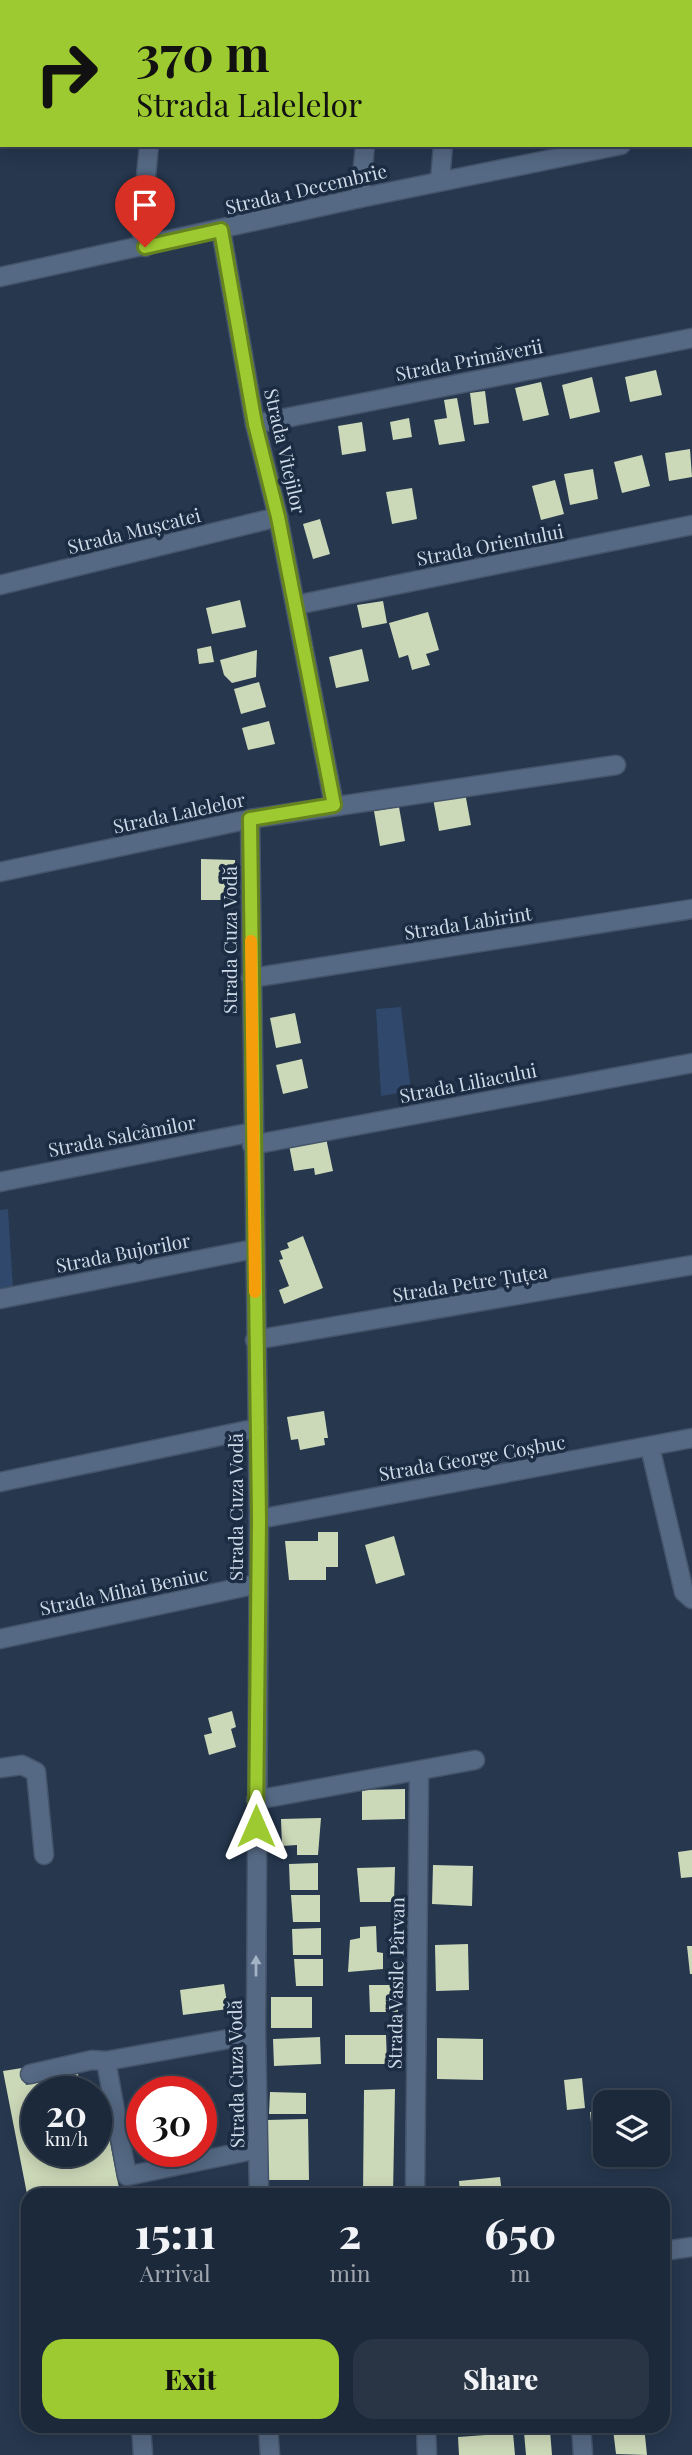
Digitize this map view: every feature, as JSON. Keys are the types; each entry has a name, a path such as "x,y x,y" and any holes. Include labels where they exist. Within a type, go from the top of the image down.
{"street":[{"path":"145,247 141,229 149,147"},
{"path":"360,198 365,147"},
{"path":"440,181 443,147"},
{"name":"Strada 1 Decembrie","path":"0,277 360,198 611,147"},
{"name":"Strada Vitejilor","path":"221,230 255,424 278,517 334,805"},
{"name":"Strada Primăverii","path":"255,424 692,338"},
{"name":"Strada Mușcatei","path":"0,585 278,517"},
{"name":"Strada Orientului","path":"296,605 692,525"},
{"name":"Strada Lalelelor","path":"0,872 250,819 616,765"},
{"name":"Strada Cuza Vodă","path":"250,819 259,1519 256,1800 259,2188"},
{"name":"Strada Labirint","path":"251,978 692,909"},
{"name":"Strada Liliacului","path":"253,1138 692,1063"},
{"name":"Strada Salcâmilor","path":"0,1182 253,1138"},
{"name":"Strada Bujorilor","path":"0,1298 254,1249"},
{"name":"Strada Petre Țuțea","path":"255,1340 692,1265"},
{"path":"0,1482 258,1429"},
{"name":"Strada George Coșbuc","path":"259,1519 692,1438"},
{"path":"650,1447 684,1592 692,1599"},
{"name":"Strada Mihai Beniuc","path":"0,1639 257,1584"},
{"path":"256,1800 475,1760"},
{"path":"0,1768 22,1765 36,1772 44,1855"},
{"name":"Strada Vasile Pârvan","path":"415,2188 419,1772"},
{"path":"30,2074 92,2060 106,2061 256,2034"},
{"path":"106,2061 127,2176 257,2149"},
{"path":"670,2250 692,2247"},
{"path":"142,2433 144,2455"},
{"path":"268,2433 270,2455"},
{"path":"426,2433 428,2455"},
{"path":"582,2433 583,2455"}],"shaded area":[{"path":"401,1007 411,1091 381,1096 376,1009"},
{"path":"8,1209 13,1288 0,1291 0,1210"}],"building":[{"path":"656,370 662,395 630,402 625,377"},
{"path":"592,377 600,412 570,419 562,385"},
{"path":"541,382 549,415 523,421 515,388"},
{"path":"485,391 489,423 474,425 470,393"},
{"path":"457,398 465,441 439,445 434,420 447,418 444,400"},
{"path":"409,418 412,437 393,440 390,422"},
{"path":"362,422 366,451 342,455 338,426"},
{"path":"690,449 692,477 669,481 665,453"},
{"path":"642,455 650,486 622,493 614,462"},
{"path":"593,469 598,499 570,505 564,474"},
{"path":"555,480 564,514 541,520 532,486"},
{"path":"412,488 417,519 392,524 386,492"},
{"path":"320,519 330,554 313,559 303,524"},
{"path":"240,600 246,627 212,634 206,608"},
{"path":"383,601 387,623 362,628 357,605"},
{"path":"428,612 439,650 426,654 430,665 412,670 408,655 399,658 389,623"},
{"path":"211,646 214,662 199,664 197,649"},
{"path":"362,649 369,681 336,688 329,657"},
{"path":"257,650 256,677 232,683 224,675 220,660"},
{"path":"259,682 266,707 241,714 234,689"},
{"path":"269,721 275,744 248,750 242,728"},
{"path":"464,787 471,825 439,831 432,793"},
{"path":"399,807 405,841 380,846 374,811"},
{"path":"201,859 235,860 235,900 201,900"},
{"path":"295,1013 301,1043 276,1048 270,1018"},
{"path":"302,1059 308,1088 283,1094 276,1065"},
{"path":"326,1138 333,1171 315,1175 314,1168 294,1171 289,1145"},
{"path":"303,1236 323,1288 284,1304 279,1290 289,1286 279,1260 283,1259 280,1251 289,1248 287,1243"},
{"path":"324,1411 328,1438 324,1438 325,1445 300,1450 298,1439 291,1440 287,1417"},
{"path":"318,1532 338,1532 338,1567 326,1567 326,1580 289,1580 285,1541 318,1541"},
{"path":"394,1536 405,1575 376,1584 365,1545"},
{"path":"232,1711 236,1727 231,1729 236,1747 209,1755 204,1735 212,1733 208,1718"},
{"path":"405,1789 405,1819 362,1820 362,1790"},
{"path":"321,1818 318,1855 297,1855 297,1845 282,1846 281,1819"},
{"path":"692,1850 692,1877 681,1878 678,1852"},
{"path":"318,1863 318,1890 290,1890 289,1864"},
{"path":"433,1865 473,1866 472,1906 432,1904"},
{"path":"395,1867 394,1902 360,1902 357,1868"},
{"path":"291,1895 320,1895 320,1922 293,1922"},
{"path":"376,1926 377,1952 383,1953 383,1969 348,1972 350,1940 360,1938 360,1927"},
{"path":"321,1928 321,1955 293,1955 292,1929"},
{"path":"468,1944 469,1990 436,1991 435,1945"},
{"path":"687,1946 692,1946 692,1974 690,1974"},
{"path":"294,1959 323,1959 323,1986 296,1986"},
{"path":"224,1984 228,2009 183,2015 180,1990"},
{"path":"369,1985 397,1985 398,2012 370,2012"},
{"path":"271,1997 312,1997 312,2028 271,2028"},
{"path":"345,2035 386,2035 387,2064 345,2064"},
{"path":"320,2037 321,2064 274,2066 273,2039"},
{"path":"437,2038 483,2039 483,2080 437,2079"},
{"path":"22,2068 24,2076 21,2076 21,2163 3,2071"},
{"path":"582,2078 585,2108 567,2110 564,2080"},
{"path":"395,2089 393,2188 363,2188 364,2090"},
{"path":"270,2092 306,2093 306,2114 269,2114"},
{"path":"590,2112 593,2112 593,2143"},
{"path":"308,2119 309,2180 267,2180 267,2120"},
{"path":"112,2152 119,2188 26,2188 22,2167 112,2167"},
{"path":"500,2177 501,2188 460,2188 459,2181"},
{"path":"513,2433 515,2455 459,2455 458,2437"},
{"path":"524,2433 550,2433 552,2455 526,2455"},
{"path":"613,2433 645,2433 647,2455 616,2454"}],"slow traffic":[{"path":"251,941 255,1292"}],"route":[{"path":"145,247 221,230 255,424 278,517 334,805 250,819 259,1519 256,1826"}]}
